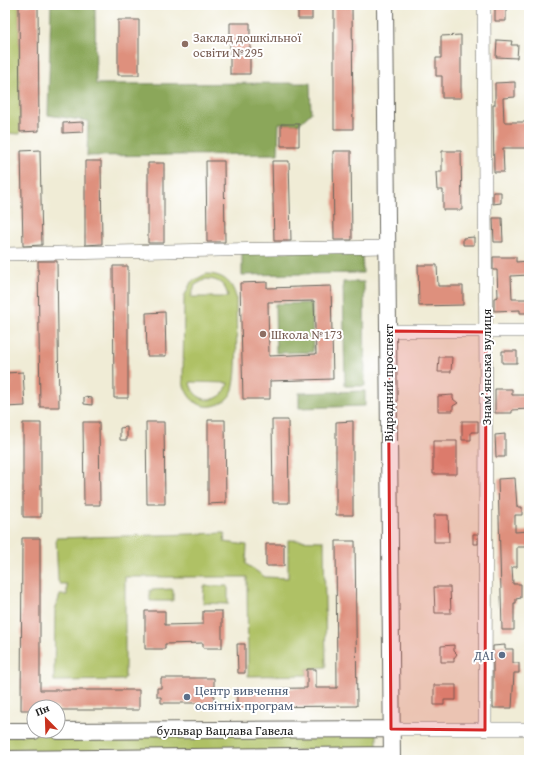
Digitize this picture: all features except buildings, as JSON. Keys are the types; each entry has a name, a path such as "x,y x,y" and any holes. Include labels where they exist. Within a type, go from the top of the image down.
{"main road":[{"name":"Відрадний проспект","path":"385,5 392,757"},
{"name":"бульвар Вацлава Гавела","path":"66,731 391,729"},
{"path":"5,731 26,731"},
{"name":"бульвар Вацлава Гавела","path":"5,759 392,757"}],"street":[{"name":"Знамʼянська вулиця","path":"484,5 486,332 485,730"},
{"path":"5,254 387,247"},
{"path":"388,331 529,331"},
{"path":"391,729 529,729"}],"highlighted area":[{"path":"388,331 486,332 485,730 391,729"}],"green space":[{"path":"5,5 19,5 20,134 5,133"},
{"path":"51,5 95,5 96,84 310,83 311,113 299,124 279,123 278,154 87,156 88,121 48,115"},
{"path":"362,251 363,273 242,275 242,252"},
{"path":"206,274 217,275 229,283 236,297 237,332 236,374 234,385 230,396 227,399 220,404 212,406 204,406 196,403 188,394 183,382 184,297 191,282","holes":["206,279 215,280 224,286 228,297 191,297 195,285","191,382 228,383 221,395 209,400 197,395 190,383"]},
{"path":"343,282 364,282 365,386 345,386"},
{"path":"312,303 313,352 276,353 275,304"},
{"path":"365,391 365,406 299,408 299,393"},
{"path":"225,533 224,542 247,545 246,564 265,577 288,578 288,540 324,541 326,667 307,669 307,675 248,676 247,577 125,577 125,677 123,680 54,681 55,610 60,595 67,595 67,584 60,584 58,581 56,538"},
{"path":"204,586 228,586 228,604 203,603"},
{"path":"173,589 173,601 150,601 150,590"},
{"path":"373,732 377,735 377,747 373,750 5,753 5,735 26,735 26,739 66,739 66,735"}],"place":[{"name":"Заклад дошкільної освіти №295","path":"185,44"},
{"name":"Школа №173","path":"263,334"},
{"name":"ДАІ","path":"502,655"},
{"name":"Центр вивчення освітніх програм","path":"187,697"}]}
